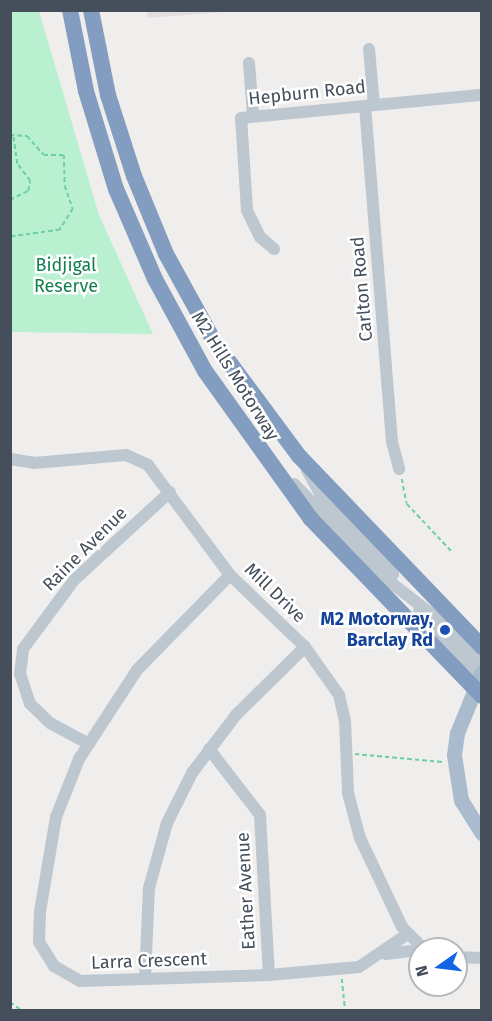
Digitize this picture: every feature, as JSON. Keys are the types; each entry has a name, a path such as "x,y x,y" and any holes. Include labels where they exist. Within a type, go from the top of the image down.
{"highway":[{"name":"M2 Hills Motorway","path":"70,10 101,145 136,238 181,330 245,433 311,519 475,699"},
{"name":"M2 Hills Motorway","path":"91,10 119,132 166,254 214,343 299,456 482,647"}],"main road":[{"path":"482,672 475,699 456,740 455,776 461,800 482,833"}],"street":[{"name":"Carlton Road","path":"369,49 369,105 392,442 399,469"},
{"path":"249,63 253,115"},
{"name":"Hepburn Road","path":"274,249 260,237 247,210 240,122 253,115 482,95"},
{"path":"245,433 344,537 482,664"},
{"name":"Mill Drive","path":"10,459 34,463 126,455 148,465 230,575 305,647 339,695 348,793 357,830 406,935"},
{"path":"299,456 322,497 482,680"},
{"name":"Raine Avenue","path":"88,744 42,718 16,685 23,649 43,618 87,566 170,492"},
{"name":"Larra Crescent","path":"230,575 137,670 88,744 56,817 41,902 39,942 54,966 80,981 269,975 341,969 366,965 406,935"},
{"path":"145,979 149,888 160,845 192,773 236,715 305,647"},
{"name":"Eather Avenue","path":"209,749 260,815 269,975"},
{"path":"381,955 408,952"}],"path":[{"path":"10,200 28,191 30,181 17,164 12,135 27,136 44,155 64,154 65,186 74,209 60,230 52,233 10,237"},
{"path":"399,469 406,504 452,552"},
{"path":"345,753 443,762"},
{"path":"341,969 345,1011"},
{"path":"10,1002 21,1011"}],"shaded area":[{"path":"147,10 236,11 148,18"}],"green space":[{"name":"Bidjigal Reserve","path":"11,10 39,11 99,215 153,334 11,332"}],"place":[{"name":"M2 Motorway, Barclay Rd","path":"445,630"}]}
